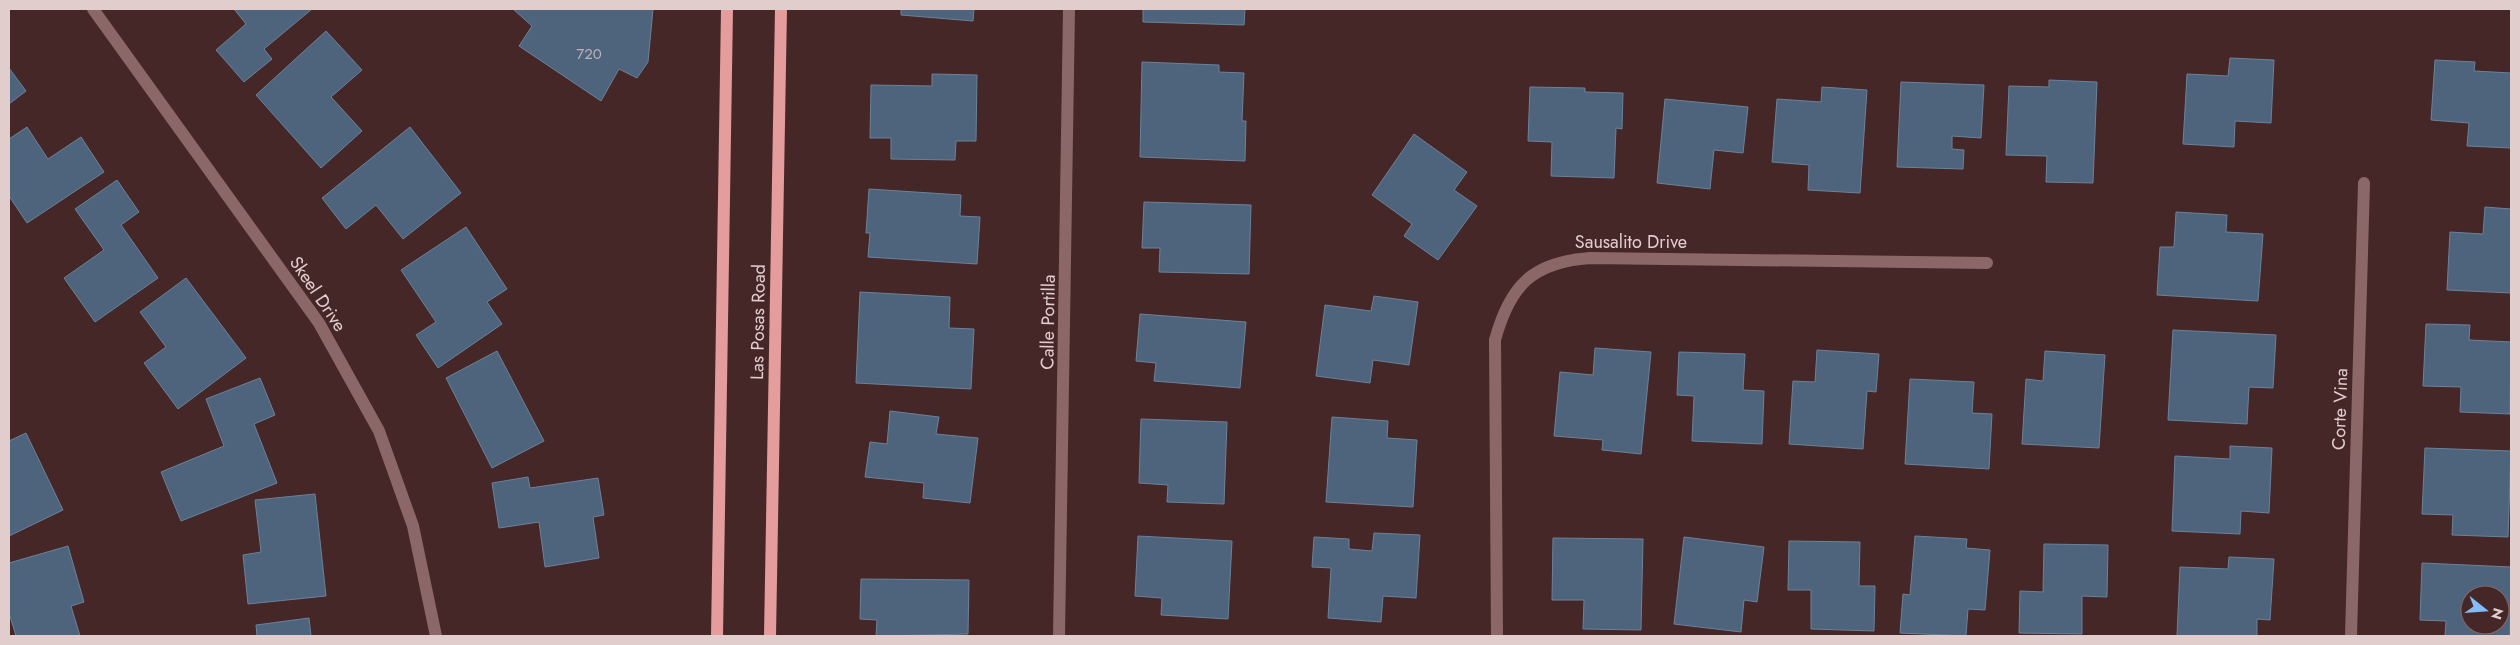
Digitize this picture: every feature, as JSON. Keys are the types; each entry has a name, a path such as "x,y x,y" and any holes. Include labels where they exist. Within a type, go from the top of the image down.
{"main road":[{"name":"Las Posas Road","path":"717,636 727,9"},
{"name":"Las Posas Road","path":"770,636 781,9"}],"street":[{"name":"Skeel Drive","path":"93,9 319,323 382,440 413,526 436,636"},
{"name":"Calle Portilla","path":"1059,636 1069,9"},
{"name":"Corte Vina","path":"2351,636 2364,183"},
{"name":"Sausalito Drive","path":"1497,636 1496,340 1502,313 1517,289 1538,271 1564,260 1590,258 1987,263"}],"building":[{"path":"234,9 312,9 264,49 272,59 244,82 216,50 246,24"},
{"path":"513,9 653,9 648,62 637,78 619,69 601,101 519,46 532,26"},
{"path":"901,9 974,9 973,21 901,15"},
{"path":"1143,9 1245,9 1244,25 1143,22"},
{"path":"326,31 362,70 331,97 362,131 321,168 256,95"},
{"path":"2230,58 2274,60 2271,123 2235,121 2234,147 2183,144 2187,74 2228,76"},
{"path":"2435,60 2475,62 2474,71 2511,73 2511,148 2467,146 2469,123 2431,120"},
{"path":"1142,62 1219,65 1219,72 1244,73 1242,121 1246,121 1245,161 1140,157"},
{"path":"9,68 26,91 9,104"},
{"path":"932,74 977,75 976,141 956,141 955,160 891,159 891,138 870,138 871,85 932,86"},
{"path":"2049,80 2097,82 2093,183 2046,182 2047,156 2006,155 2009,86 2049,87"},
{"path":"1901,82 1984,85 1981,138 1952,136 1952,149 1964,150 1963,169 1897,167"},
{"path":"1530,87 1585,88 1585,92 1623,93 1622,129 1616,128 1614,178 1551,176 1552,142 1528,141"},
{"path":"1822,87 1867,90 1860,193 1808,190 1809,165 1772,162 1777,99 1821,102"},
{"path":"1665,99 1748,107 1743,153 1714,150 1710,189 1657,183"},
{"path":"27,127 48,159 81,137 104,172 27,223 9,196 9,139"},
{"path":"410,127 461,193 403,239 376,205 346,229 322,198"},
{"path":"1414,134 1467,172 1454,190 1477,206 1438,260 1404,236 1412,224 1372,195"},
{"path":"117,180 139,212 121,225 158,278 95,322 64,278 104,250 75,209"},
{"path":"869,189 961,195 960,216 980,217 977,264 868,257 870,233 866,233"},
{"path":"1144,202 1251,205 1249,274 1159,272 1160,248 1142,248"},
{"path":"2485,207 2511,209 2511,293 2447,290 2450,232 2483,234"},
{"path":"2176,212 2227,215 2226,232 2263,234 2258,301 2157,295 2160,247 2174,247"},
{"path":"466,227 507,289 487,302 502,324 438,368 416,335 436,322 401,270"},
{"path":"186,278 246,358 178,409 144,363 166,347 140,312"},
{"path":"860,292 950,297 949,328 974,329 971,389 856,383"},
{"path":"1374,296 1418,302 1409,365 1373,360 1370,383 1316,376 1325,305 1371,311"},
{"path":"1140,314 1246,322 1240,388 1154,381 1156,363 1136,361"},
{"path":"2426,324 2470,325 2469,340 2511,342 2510,414 2460,412 2461,387 2423,386"},
{"path":"2173,330 2276,335 2273,388 2249,387 2247,424 2168,420"},
{"path":"1595,348 1651,352 1641,454 1602,450 1603,440 1554,436 1560,372 1593,375"},
{"path":"1817,350 1879,354 1876,392 1867,391 1863,449 1789,444 1793,381 1815,382"},
{"path":"497,351 544,441 492,468 446,378"},
{"path":"2045,351 2105,355 2099,448 2022,444 2026,379 2043,381"},
{"path":"1679,352 1745,354 1743,390 1764,391 1762,444 1692,441 1694,396 1677,395"},
{"path":"260,378 275,415 254,424 277,483 181,521 161,472 224,446 206,399"},
{"path":"1910,379 1974,382 1972,413 1992,414 1989,469 1905,464"},
{"path":"890,411 939,417 936,434 978,438 970,503 923,498 924,483 865,477 870,442 887,444"},
{"path":"1332,417 1388,421 1387,438 1417,440 1413,507 1326,502"},
{"path":"1141,419 1227,422 1224,504 1167,502 1168,485 1139,483"},
{"path":"26,433 63,510 9,536 9,441"},
{"path":"2230,446 2272,448 2269,513 2241,511 2240,534 2172,531 2175,456 2230,459"},
{"path":"2425,448 2511,451 2508,537 2452,535 2453,515 2422,514"},
{"path":"528,477 530,488 598,478 604,515 593,517 599,558 545,567 539,522 499,528 492,483"},
{"path":"315,494 326,596 248,604 243,555 261,552 255,500"},
{"path":"1374,533 1420,535 1416,598 1383,596 1381,622 1328,618 1331,568 1312,567 1314,537 1349,539 1349,549 1372,551"},
{"path":"1138,536 1232,541 1228,619 1161,615 1162,598 1135,596"},
{"path":"1915,536 1967,539 1966,548 1990,550 1985,610 1968,609 1966,636 1900,633 1903,594 1910,595"},
{"path":"1684,537 1764,547 1757,602 1744,600 1741,632 1674,624"},
{"path":"1553,538 1643,539 1641,630 1583,629 1584,600 1552,600"},
{"path":"1789,541 1860,542 1859,586 1875,586 1874,631 1811,629 1811,590 1788,590"},
{"path":"2044,544 2108,545 2107,597 2082,596 2082,634 2019,633 2020,591 2043,592"},
{"path":"68,546 84,602 71,606 80,636 16,636 9,613 9,563"},
{"path":"2229,557 2274,559 2270,620 2257,619 2257,636 2177,636 2180,567 2228,569"},
{"path":"2422,563 2511,567 2510,636 2445,636 2446,621 2420,620"},
{"path":"861,579 969,580 968,634 876,636 877,620 860,619"},
{"path":"309,618 311,636 257,636 256,625"}]}
